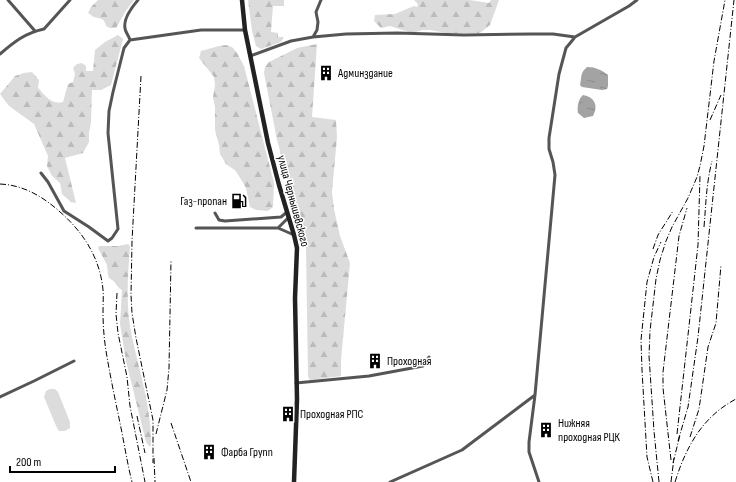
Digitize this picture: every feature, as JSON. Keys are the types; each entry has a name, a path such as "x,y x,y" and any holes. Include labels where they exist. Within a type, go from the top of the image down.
{"main road":[{"name":"улица Чернышевского","path":"242,0 245,30 268,143 297,248 295,298 296,383 294,482"}],"street":[{"path":"8,0 35,31"},
{"path":"1,52 19,39 35,31 44,30 70,0"},
{"path":"130,40 125,28 126,19 129,11 138,0"},
{"path":"313,38 318,22 316,12 322,0"},
{"path":"538,482 529,452 529,442 535,395 555,175 549,148 549,138 559,74 566,48 575,37 637,0"},
{"path":"42,173 64,211 108,241 118,229 108,133 113,92 124,48 130,40 201,30 245,30"},
{"path":"250,56 291,41 339,35 397,33 553,34 575,37"},
{"path":"215,213 219,220 226,221 281,217 288,215"},
{"path":"278,228 288,215"},
{"path":"196,228 278,228 294,235"},
{"path":"296,383 369,376 423,366 429,357"},
{"path":"0,397 74,361"},
{"path":"390,482 462,450 535,395"}],"green space":[{"path":"98,0 134,0 116,28 110,28 106,26 103,20 93,17 88,13 91,7"},
{"path":"248,0 284,0 284,6 273,6 271,32 278,33 278,37 284,37 281,42 261,49 256,46 252,31"},
{"path":"414,0 469,0 489,3 491,0 499,0 490,25 480,33 446,33 423,30 412,33 390,26 381,28 374,21 375,15 395,14 414,6 417,7 418,4"},
{"path":"118,35 123,39 111,85 101,90 92,90 89,142 83,153 65,158 76,203 71,202 62,194 60,183 52,176 47,166 48,156 34,124 9,106 0,94 15,76 32,72 39,80 38,88 46,97 55,102 63,102 68,84 73,82 75,74 73,68 77,64 82,63 86,66 86,71 93,71 95,50 105,42"},
{"path":"317,44 312,117 336,120 337,137 332,192 340,236 350,263 341,360 341,376 310,380 308,377 306,246 277,140 264,73 265,67 269,62 297,48"},
{"path":"226,45 232,47 244,66 274,183 273,207 268,211 256,210 250,207 246,188 236,171 226,164 220,154 215,130 215,107 213,97 215,85 214,77 199,58 201,51"},
{"path":"128,244 130,247 128,306 130,326 147,401 151,431 151,446 149,446 146,442 126,361 120,324 122,290 109,278 107,265 98,248 99,246 118,246"},
{"path":"55,389 58,392 70,422 70,428 65,431 59,431 57,428 44,397 46,391"}],"water":[{"path":"587,67 598,69 608,75 607,89 602,90 582,87 580,85 582,73"},
{"path":"583,95 587,96 594,102 596,108 593,116 584,118 578,113 578,104"}],"railway":[{"path":"659,482 649,356 650,331 656,279 666,241 688,198 700,166 704,146 714,61 725,0"},
{"path":"678,441 688,407 698,337 734,0"},
{"path":"141,76 132,241 131,295 136,338 153,420 153,463"},
{"path":"710,120 721,95"},
{"path":"704,227 707,186 712,161"},
{"path":"677,434 698,245 700,176"},
{"path":"0,184 17,187 32,192 53,206 67,218 81,234 96,261 103,286 103,327 106,351 132,482"},
{"path":"671,460 663,388 663,372 679,236 687,208"},
{"path":"653,249 658,235 673,211"},
{"path":"653,482 647,457 641,340 647,282 654,257 661,242"},
{"path":"156,434 167,390 169,368 171,261"},
{"path":"690,437 699,409 708,347 716,323 721,265"},
{"path":"117,293 116,314 118,333 127,377 130,406 145,482"},
{"path":"675,482 684,457 697,434 724,406 736,399"},
{"path":"137,416 145,453"},
{"path":"171,423 191,482"},
{"path":"673,463 680,435"},
{"path":"154,458 155,482"},
{"path":"671,482 674,458"}],"place":[{"name":"Админздание","path":"326,73"},
{"name":"Газ-пропан","path":"239,201"},
{"name":"Проходная","path":"375,361"},
{"name":"Проходная РПС","path":"288,414"},
{"name":"Нижняя проходная РЦК","path":"546,430"},
{"name":"Фарба Групп","path":"209,452"}]}
